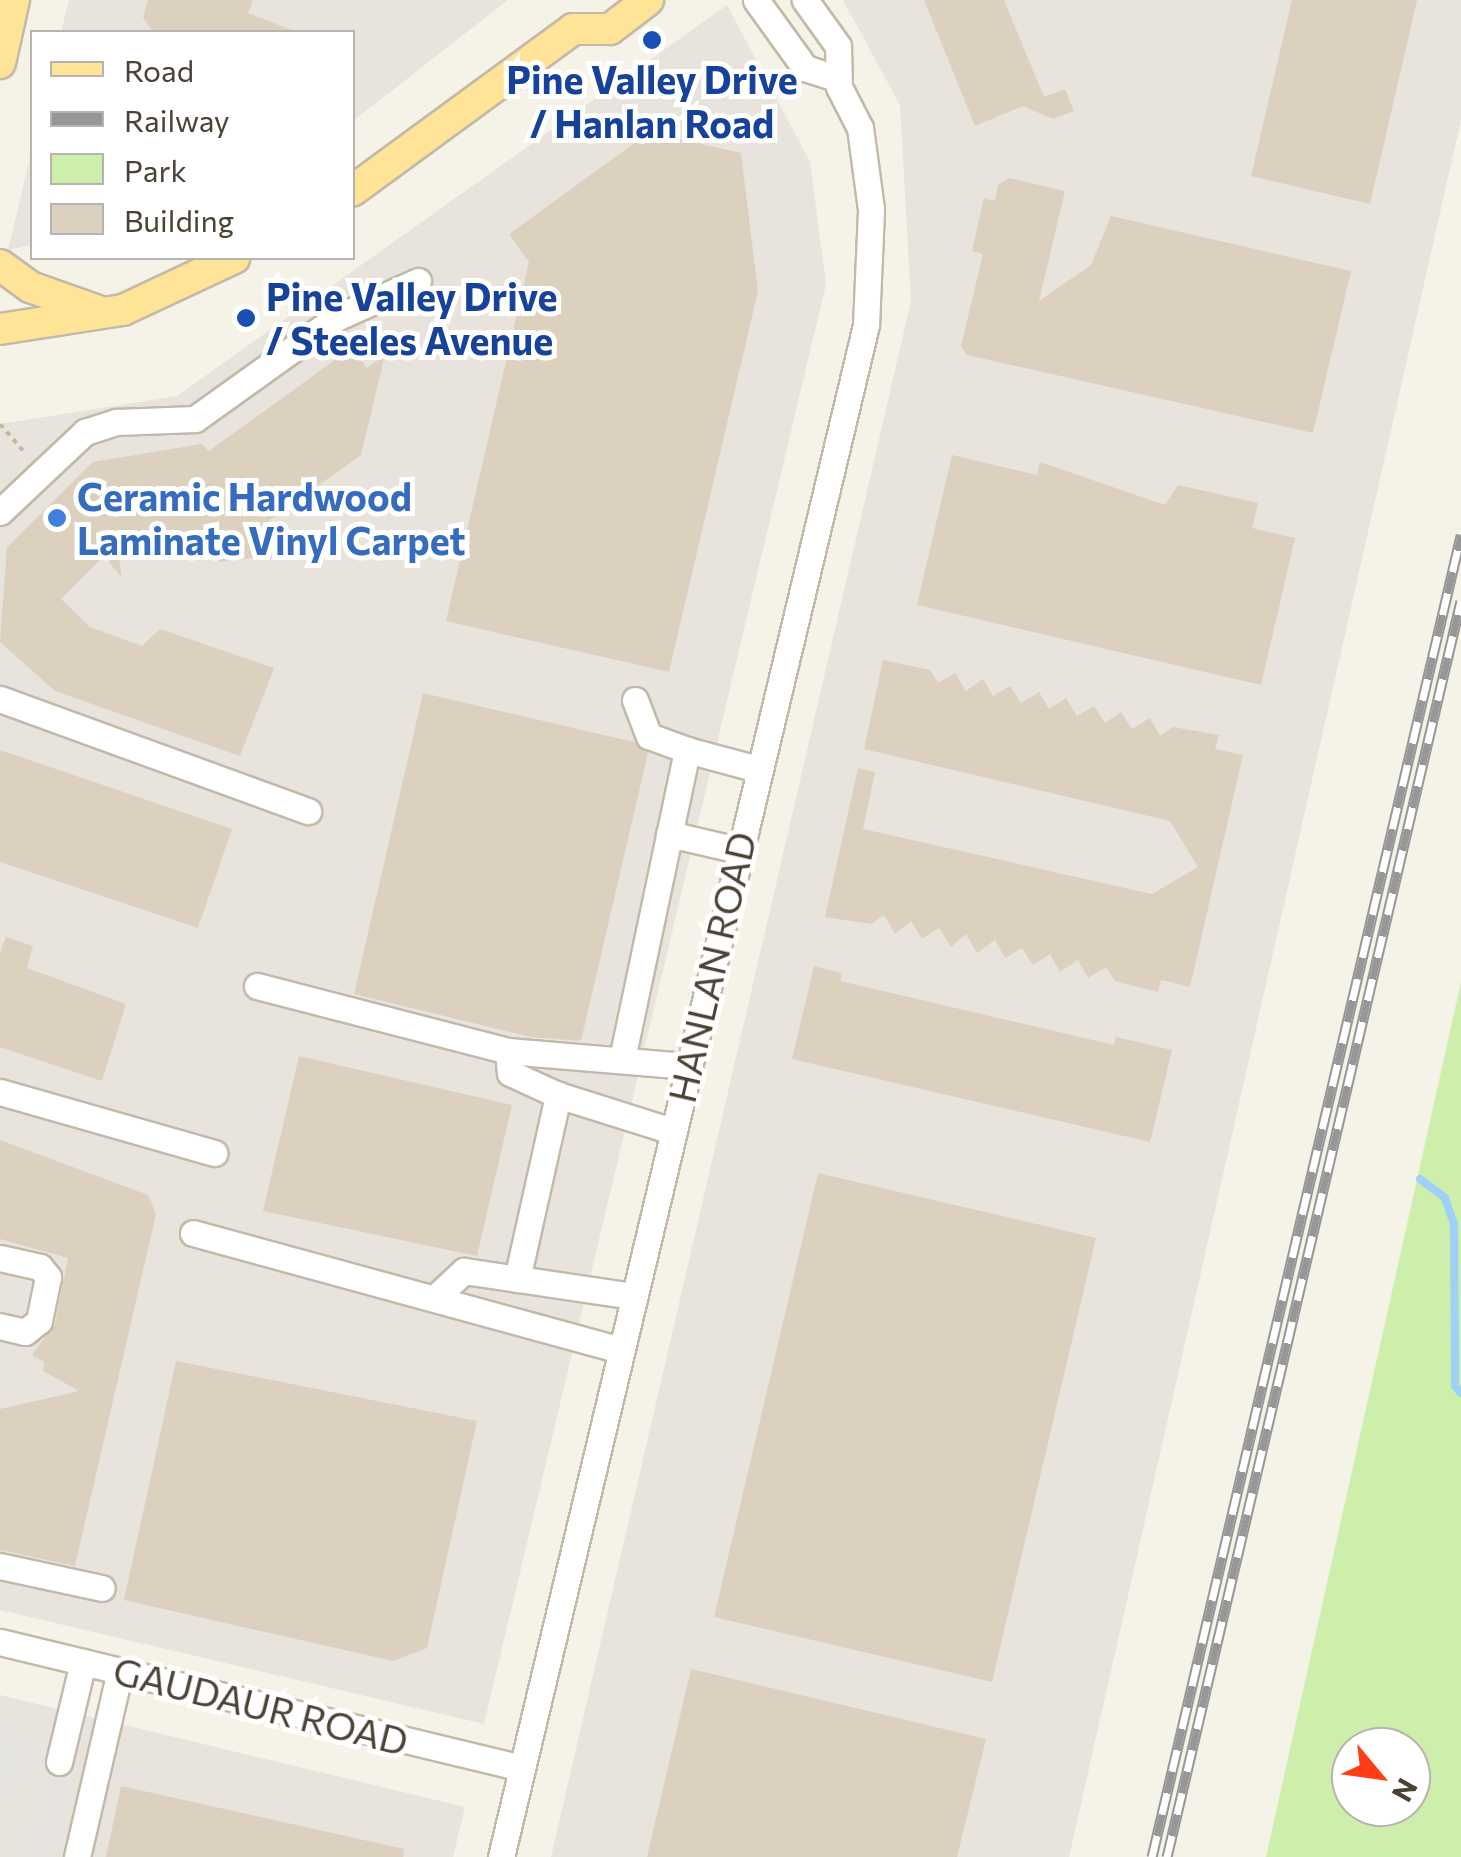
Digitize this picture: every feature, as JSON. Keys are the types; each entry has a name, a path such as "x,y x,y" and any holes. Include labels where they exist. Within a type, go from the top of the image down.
{"main road":[{"path":"0,64 14,0"},
{"path":"355,189 576,14 610,29 648,0"},
{"path":"0,329 111,314 230,260"},
{"path":"0,265 30,287 111,314"}],"street":[{"path":"756,0 805,68 836,78"},
{"name":"HANLAN ROAD","path":"501,1857 868,311 868,178 860,128 836,78 838,46 804,0"},
{"path":"0,512 85,432 116,422 194,419 336,318 418,281"},
{"path":"0,698 308,811"},
{"path":"635,700 648,736 758,769"},
{"path":"622,1060 687,750"},
{"path":"669,834 738,850"},
{"path":"257,986 508,1051 688,1066"},
{"path":"508,1051 510,1073 558,1095 672,1131"},
{"path":"0,1092 214,1153"},
{"path":"518,1279 558,1095"},
{"path":"193,1233 437,1296 620,1350"},
{"path":"0,1258 40,1268 48,1277 40,1322 25,1332 0,1326"},
{"path":"437,1296 464,1271 633,1296"},
{"path":"0,1566 102,1588"},
{"name":"GAUDAUR ROAD","path":"0,1642 522,1768"},
{"path":"59,1762 83,1662"},
{"path":"77,1857 120,1671"}],"path":[{"path":"0,424 41,474"}],"shaded area":[{"path":"69,0 508,0 355,119 355,30 62,30"},
{"path":"843,0 1461,0 1461,120 1069,1857 551,1857 911,301 900,105"},
{"path":"727,5 810,162 826,284 484,1724 0,1610 0,424 177,396"},
{"path":"30,158 30,245 8,250"},
{"path":"0,1695 465,1807 453,1857 0,1857"},
{"path":"65,1729 82,1733 53,1857 35,1857"},
{"path":"0,1734 31,1741 20,1790 0,1785"}],"green space":[{"path":"1461,982 1461,1857 1266,1857"}],"building":[{"path":"148,0 253,0 248,13 292,30 152,30 143,17"},
{"path":"924,0 1004,0 1044,97 1065,89 1074,111 1053,119 1023,106 975,126"},
{"path":"1292,0 1417,0 1370,204 1251,176"},
{"path":"650,132 741,153 758,291 669,672 446,621 529,262 509,234"},
{"path":"1009,178 1065,191 1039,301 1091,265 1111,216 1351,271 1313,433 967,355 961,346 983,254 972,251 984,198 995,201 998,185"},
{"path":"353,347 367,368 385,355 361,455 250,534 253,558 219,562 216,538 118,551 122,578 104,556 61,599 90,627 142,646 160,629 274,668 240,756 55,691 0,642 7,547 93,462 202,444 209,451"},
{"path":"952,455 1037,475 1040,462 1165,505 1178,485 1258,503 1252,528 1295,538 1261,685 917,605"},
{"path":"883,660 930,670 938,683 955,673 966,691 983,679 993,696 1010,686 1021,703 1039,692 1049,709 1066,698 1077,716 1094,706 1105,723 1121,712 1132,729 1150,718 1160,736 1173,727 1219,735 1215,749 1243,755 1190,987 1161,980 1158,992 1115,981 1106,967 1088,978 1078,960 1060,972 1050,954 1033,965 1022,948 1005,958 995,940 977,953 966,934 951,947 939,928 922,939 911,921 895,934 884,915 871,924 825,917 858,768 875,772 863,829 1152,894 1198,867 1170,821 864,749"},
{"path":"423,693 634,742 648,753 581,1041 531,1037 354,994"},
{"path":"0,750 232,829 198,928 0,862"},
{"path":"6,937 33,946 27,968 126,1004 102,1081 0,1047 0,953"},
{"path":"814,966 842,973 840,981 1114,1045 1116,1037 1172,1050 1150,1142 792,1059"},
{"path":"299,1056 512,1105 477,1256 263,1211"},
{"path":"0,1140 148,1195 156,1214 75,1566 0,1550 0,1409 79,1391 43,1371 44,1362 32,1355 55,1324 68,1258 0,1239"},
{"path":"818,1173 1096,1238 992,1682 714,1617"},
{"path":"176,1361 477,1421 427,1648 393,1661 124,1600"},
{"path":"691,1669 986,1739 957,1857 647,1857"},
{"path":"121,1786 404,1849 403,1857 106,1857"}],"waterway":[{"path":"1420,1179 1445,1198 1454,1224 1455,1386 1461,1393"}],"railway":[{"path":"1152,1857 1461,535"},
{"path":"1167,1857 1461,601"}],"place":[{"name":"Pine Valley Drive / Hanlan Road","path":"652,40"},
{"name":"Pine Valley Drive / Steeles Avenue","path":"246,318"},
{"name":"Ceramic Hardwood Laminate Vinyl Carpet","path":"57,518"}]}
